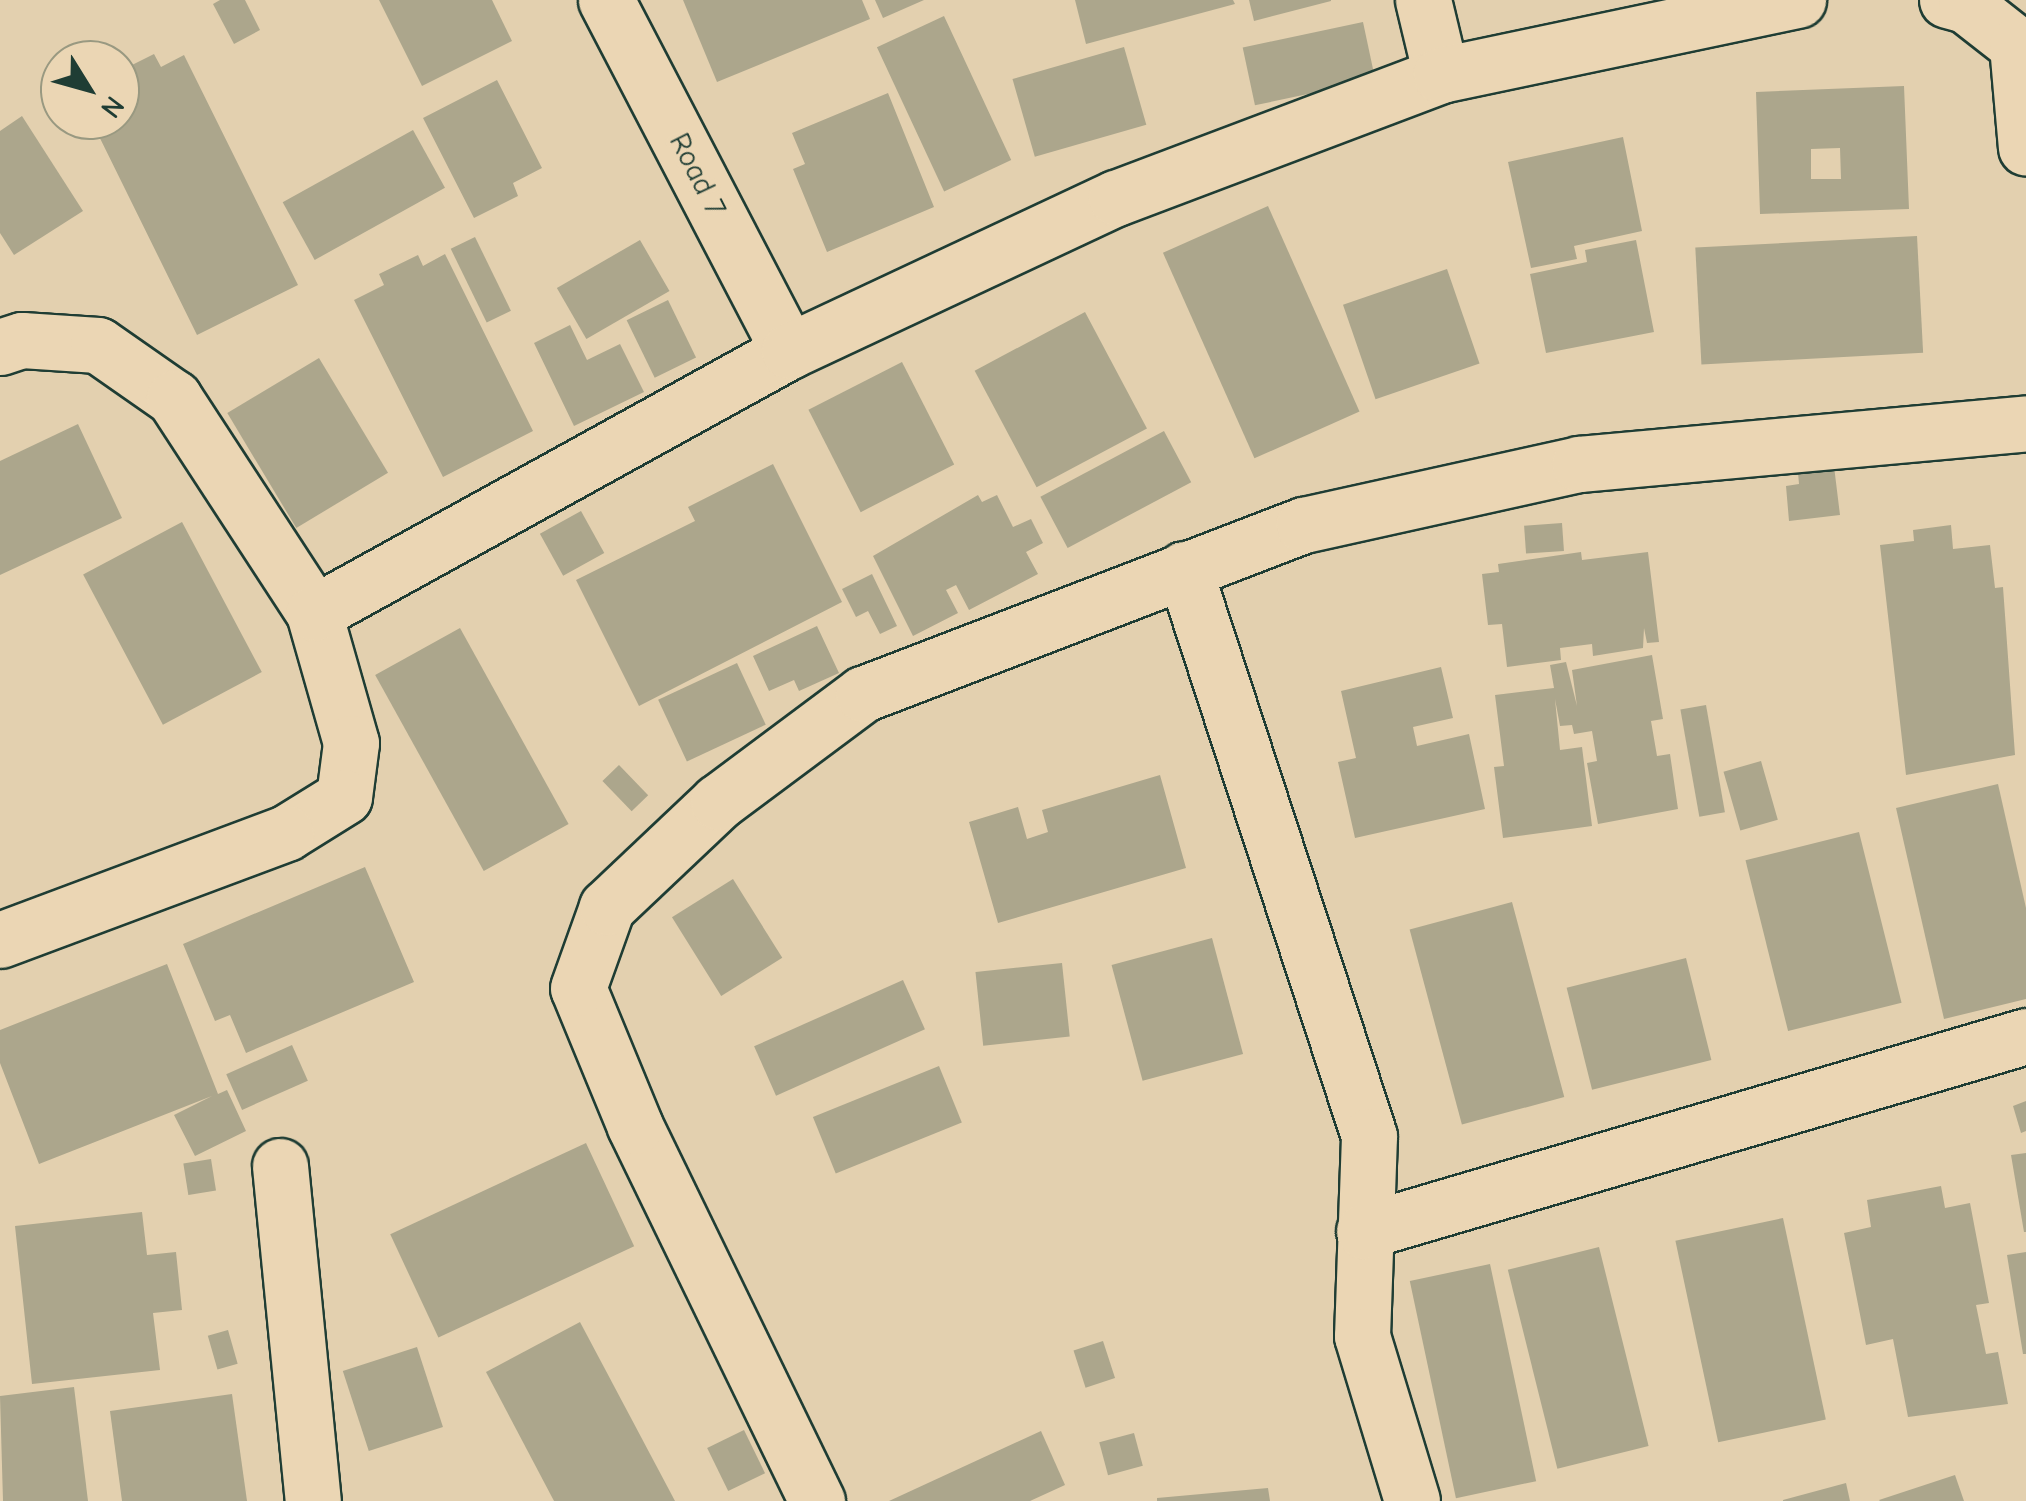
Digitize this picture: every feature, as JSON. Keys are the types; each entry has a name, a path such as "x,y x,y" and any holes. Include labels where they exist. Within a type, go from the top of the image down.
{"street":[{"name":"Road 7","path":"606,0 788,351"},
{"path":"1423,0 1441,75"},
{"path":"314,613 788,351 1116,198 1441,75 1798,0"},
{"path":"1948,0 1966,5 2017,44 2026,148"},
{"path":"0,348 22,340 98,345 174,398 314,613 351,743 344,797 286,833 0,940"},
{"path":"817,1501 635,1126 578,988 607,907 718,802 863,694 1304,525 1579,464 2026,424"},
{"path":"1184,569 1369,1136 1362,1336 1412,1501"},
{"path":"1364,1231 2026,1036"},
{"path":"280,1166 313,1501"}],"building":[{"path":"220,0 245,0 260,30 234,44 213,4"},
{"path":"379,0 492,0 512,41 422,86"},
{"path":"683,0 862,0 870,19 717,82"},
{"path":"875,0 924,0 883,18"},
{"path":"1075,0 1233,0 1235,4 1086,44"},
{"path":"1249,0 1331,0 1331,1 1254,21"},
{"path":"944,16 1011,160 944,191 877,47"},
{"path":"1363,22 1375,80 1255,105 1243,48"},
{"path":"1124,47 1146,125 1035,157 1012,79"},
{"path":"154,54 161,67 184,55 298,285 197,335 101,140 140,140 140,61"},
{"path":"497,80 542,168 513,183 518,196 474,218 423,118"},
{"path":"1904,86 1909,209 1760,214 1756,92","holes":["1840,148 1841,179 1811,179 1811,149"]},
{"path":"888,93 934,207 827,252 793,169 805,164 792,133"},
{"path":"22,116 83,211 14,255 0,233 0,131"},
{"path":"413,130 445,188 315,260 283,202"},
{"path":"1623,137 1642,231 1574,246 1577,259 1531,268 1508,162"},
{"path":"1268,206 1360,412 1254,458 1163,253"},
{"path":"1917,236 1923,353 1701,364 1695,248"},
{"path":"475,237 511,311 487,323 451,249"},
{"path":"640,240 670,291 586,339 557,288"},
{"path":"1636,240 1654,332 1546,353 1530,274 1587,262 1585,250"},
{"path":"445,254 533,431 443,477 354,300 384,285 379,274 418,255 423,266"},
{"path":"1447,269 1480,364 1376,399 1343,305"},
{"path":"668,300 696,358 655,378 627,320"},
{"path":"1085,312 1147,429 1037,487 975,371"},
{"path":"570,325 587,360 620,344 644,392 574,426 534,343"},
{"path":"319,358 388,473 296,528 227,413"},
{"path":"902,362 954,464 861,512 808,410"},
{"path":"78,424 122,518 0,575 0,461"},
{"path":"1164,431 1191,482 1068,548 1040,497"},
{"path":"1833,458 1840,515 1789,521 1786,486 1799,484 1797,461"},
{"path":"773,464 842,602 639,706 576,580 695,521 688,507"},
{"path":"978,495 982,502 997,495 1013,527 1031,519 1043,543 1026,552 1038,574 969,610 956,585 946,590 958,613 913,636 873,556"},
{"path":"581,511 604,553 563,576 540,534"},
{"path":"182,522 262,672 163,725 83,575"},
{"path":"1562,523 1564,551 1526,554 1524,526"},
{"path":"1951,525 1953,549 1990,545 1995,588 2003,587 2015,755 1906,775 1880,545 1914,541 1913,530"},
{"path":"1581,552 1582,560 1648,552 1659,642 1647,643 1644,628 1643,648 1593,656 1592,644 1560,648 1561,660 1507,667 1502,624 1488,625 1482,574 1499,572 1498,564"},
{"path":"872,574 897,626 880,634 868,611 856,617 842,589"},
{"path":"817,626 839,673 799,691 794,680 769,691 753,656"},
{"path":"460,628 569,824 484,871 375,675"},
{"path":"1652,655 1663,719 1651,721 1657,756 1670,754 1678,809 1598,824 1587,763 1597,761 1592,731 1574,734 1572,725 1560,726 1555,699 1560,750 1582,747 1592,826 1503,838 1494,767 1504,766 1495,695 1554,688 1550,665 1566,662 1577,706 1572,670"},
{"path":"737,663 766,725 687,761 658,700"},
{"path":"1441,667 1453,718 1413,727 1417,746 1469,734 1485,809 1355,838 1338,762 1356,758 1341,691"},
{"path":"1706,705 1725,812 1699,817 1680,710"},
{"path":"1761,761 1778,820 1740,830 1724,772"},
{"path":"619,765 648,795 632,811 602,781"},
{"path":"1160,775 1186,868 998,923 969,822 1018,807 1027,839 1048,832 1042,810"},
{"path":"1998,784 2026,908 2026,999 1944,1019 1896,808"},
{"path":"1859,832 1902,1003 1788,1031 1745,860"},
{"path":"365,867 414,982 246,1053 230,1015 215,1021 183,944"},
{"path":"733,879 782,958 721,996 672,917"},
{"path":"1512,902 1564,1097 1462,1125 1410,929"},
{"path":"1212,938 1243,1054 1143,1081 1112,965"},
{"path":"1686,958 1711,1060 1592,1090 1567,988"},
{"path":"1062,963 1070,1037 983,1046 975,972"},
{"path":"167,964 218,1094 227,1090 246,1131 195,1156 174,1115 212,1096 39,1164 0,1063 0,1030"},
{"path":"903,980 925,1029 776,1096 754,1046"},
{"path":"292,1045 308,1081 242,1110 226,1074"},
{"path":"939,1066 962,1123 836,1174 813,1117"},
{"path":"2026,1101 2026,1131 2021,1133 2013,1106"},
{"path":"586,1143 634,1246 438,1338 390,1234"},
{"path":"2026,1153 2026,1232 2024,1232 2011,1155"},
{"path":"211,1159 216,1191 188,1195 183,1163"},
{"path":"1941,1186 1945,1208 1970,1203 1989,1303 1976,1305 1986,1354 1998,1352 2008,1404 1908,1417 1893,1339 1866,1345 1844,1233 1871,1227 1867,1200"},
{"path":"142,1212 147,1255 176,1252 182,1310 153,1313 160,1370 32,1384 15,1226"},
{"path":"1783,1218 1826,1419 1718,1442 1675,1241"},
{"path":"1599,1247 1649,1446 1557,1469 1508,1270"},
{"path":"2026,1252 2026,1354 2023,1354 2007,1255"},
{"path":"1490,1264 1536,1481 1456,1498 1410,1281"},
{"path":"580,1322 675,1501 554,1501 486,1372"},
{"path":"228,1330 238,1364 217,1369 208,1336"},
{"path":"1103,1341 1115,1378 1086,1388 1074,1351"},
{"path":"417,1347 443,1427 369,1451 343,1371"},
{"path":"74,1387 88,1501 3,1501 0,1396"},
{"path":"232,1394 247,1501 122,1501 110,1411"},
{"path":"744,1430 765,1473 728,1491 707,1448"},
{"path":"1041,1431 1065,1485 1030,1501 889,1501"},
{"path":"1134,1433 1143,1466 1108,1475 1099,1442"},
{"path":"1955,1475 1964,1501 1879,1500"},
{"path":"1846,1483 1850,1501 1783,1501 1783,1500"},
{"path":"1268,1488 1270,1501 1157,1501 1157,1498"}]}
